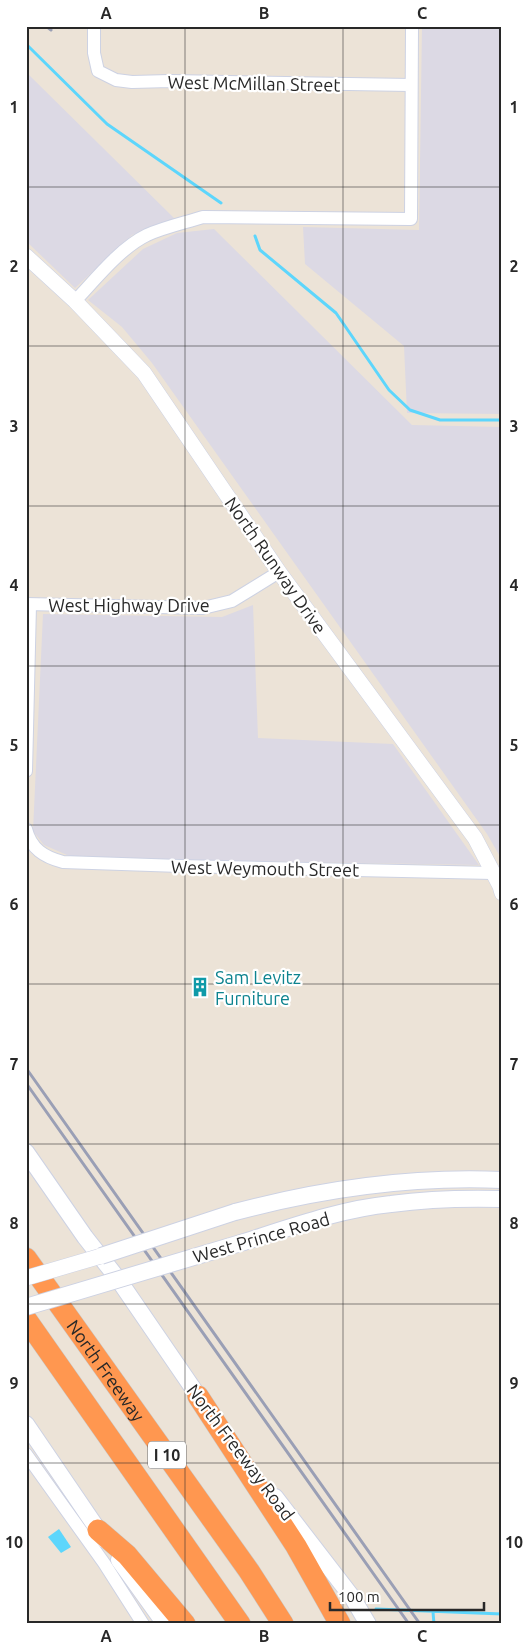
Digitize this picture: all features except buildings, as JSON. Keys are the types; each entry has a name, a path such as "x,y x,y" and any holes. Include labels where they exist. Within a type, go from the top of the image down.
{"highway":[{"name":"North Freeway","path":"26,1258 249,1571 283,1624"},
{"name":"North Freeway","path":"26,1319 240,1624"},
{"path":"198,1396 296,1546 340,1624"},
{"path":"98,1530 132,1560 185,1624"}],"main road":[{"name":"North Freeway Road","path":"26,1152 85,1237 118,1279 198,1396 352,1597 368,1624"},
{"name":"West Prince Road","path":"101,1256 236,1212 279,1201 380,1184 431,1180 502,1180"},
{"name":"West Prince Road","path":"26,1307 340,1214 390,1204 458,1198 502,1198"},
{"path":"26,1424 165,1624"}],"street":[{"name":"West McMillan Street","path":"94,26 94,52 98,71 116,80 132,82 411,85"},
{"path":"75,301 120,255 146,236 203,217 411,218 412,26"},
{"name":"North Runway Drive","path":"26,256 75,301 144,373 279,572 475,838 502,893"},
{"name":"West Highway Drive","path":"28,605 203,608 232,601 279,572"},
{"path":"26,770 28,605"},
{"name":"West Weymouth Street","path":"26,830 29,839 38,852 63,862 493,873"},
{"name":"West Prince Road","path":"26,1278 101,1256"},
{"path":"26,1454 104,1563 143,1624"}],"shaded area":[{"path":"422,26 502,26 502,414 407,413 404,346 305,264 303,227 419,230"},
{"path":"26,72 175,219 132,235 75,288 26,241"},
{"path":"214,229 412,425 502,427 502,860 487,834 152,363 122,327 88,300 143,249 177,233"},
{"path":"253,605 258,738 393,744 479,865 74,858 44,845 33,831 43,614 222,617"}],"water":[{"path":"59,1529 71,1547 61,1553 48,1537"}],"waterway":[{"path":"26,44 107,124 221,203"},
{"path":"255,236 260,250 336,313 389,390 410,410 440,420 502,420"},
{"path":"376,1609 502,1614"},
{"path":"433,1612 434,1624"}],"railway":[{"path":"46,26 51,30"},
{"path":"26,1068 420,1624"},
{"path":"26,1083 409,1624"}],"place":[{"name":"Sam Levitz Furniture","path":"200,987"}]}
